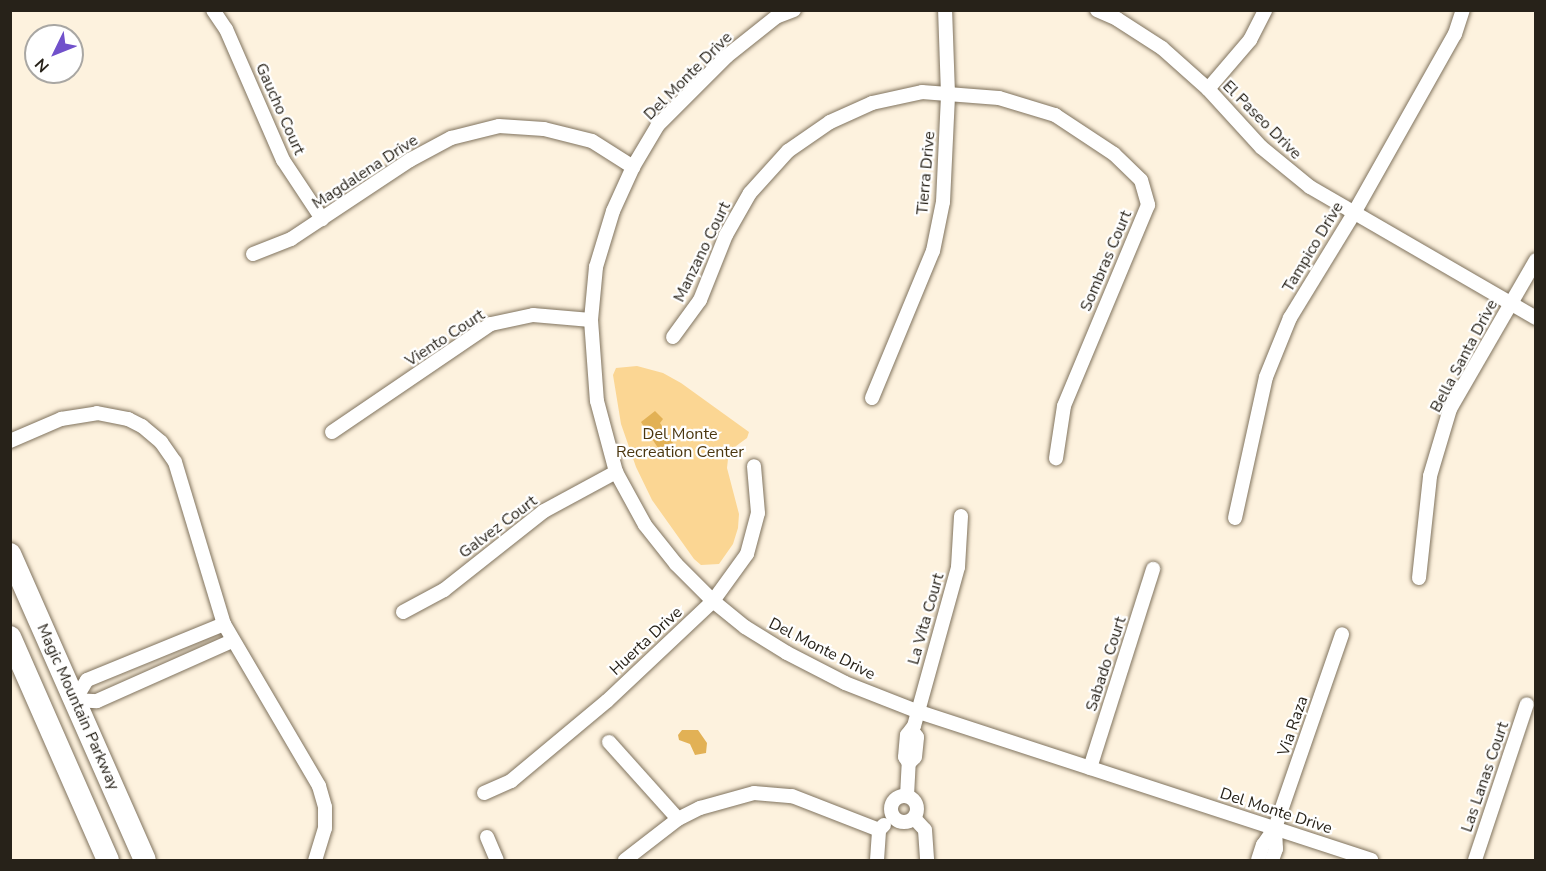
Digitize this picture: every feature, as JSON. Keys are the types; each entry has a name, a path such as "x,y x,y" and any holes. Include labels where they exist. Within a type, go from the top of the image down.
{"main road":[{"name":"Magic Mountain Parkway","path":"10,554 145,861"},
{"name":"Magic Mountain Parkway","path":"10,637 108,861"}],"street":[{"name":"Gaucho Court","path":"213,10 226,28 283,160 322,219"},
{"path":"775,14 794,10"},
{"name":"Tierra Drive","path":"873,398 933,251 943,202 948,94 945,10"},
{"name":"El Paseo Drive","path":"1097,10 1117,19 1162,48 1208,89 1262,147 1289,171 1354,213 1536,318"},
{"path":"1208,89 1231,65 1250,40 1265,10"},
{"name":"Tampico Drive","path":"1235,518 1270,367 1290,318 1354,213 1455,34 1463,10"},
{"name":"Del Monte Drive","path":"775,14 727,56 658,125 633,167 613,211 596,267 591,320 597,401 616,472 645,525 676,564 712,601 745,627 787,653 845,683 916,711 1371,861"},
{"name":"Manzano Court","path":"673,337 700,300 726,235 750,193 788,151 830,122 872,104 922,92 948,94"},
{"name":"Sombras Court","path":"948,94 999,98 1055,115 1114,154 1142,180 1148,205 1064,406 1056,458"},
{"name":"Magdalena Drive","path":"253,254 291,239 410,159 451,138 499,126 544,129 592,141 633,167"},
{"name":"Bella Santa Drive","path":"1419,578 1430,476 1450,409 1536,260"},
{"name":"Viento Court","path":"332,432 491,324 533,315 591,320"},
{"path":"10,441 61,419 97,412 128,419 142,426 161,442 175,462 224,624 319,786 325,807 325,828 320,857"},
{"name":"Huerta Drive","path":"484,793 511,781 581,723 712,601 747,554 758,513 754,466"},
{"name":"Galvez Court","path":"403,612 444,590 544,511 616,472"},
{"name":"La Vita Court","path":"907,796 909,763 915,757 917,737 912,730 958,567 961,516"},
{"name":"Sabado Court","path":"1090,768 1153,569"},
{"path":"224,624 87,680 75,700 97,702 232,641"},
{"name":"Via Raza","path":"1258,861 1263,845 1275,828 1342,634"},
{"name":"Las Lanas Court","path":"1474,861 1527,704"},
{"path":"609,742 678,819"},
{"path":"625,861 678,819 700,808 754,793 792,796 879,830"},
{"path":"877,861 879,830 892,815 891,810 896,799 907,796 917,805 915,818 925,830 927,861"},
{"path":"892,815 903,823 915,818"},
{"name":"Via Raza","path":"1272,861 1276,849 1275,828"},
{"path":"487,837 497,861"}],"green space":[{"name":"Del Monte Recreation Center","path":"637,366 663,373 681,383 749,432 747,438 732,449 728,459 727,468 739,514 738,528 733,544 719,564 701,565 694,559 652,500 636,467 621,424 613,375 616,368"}],"shaded area":[{"path":"655,411 663,419 660,423 673,443 660,451 641,422"},
{"path":"682,730 698,730 707,743 706,753 695,755 690,744 679,740 678,735"}]}
